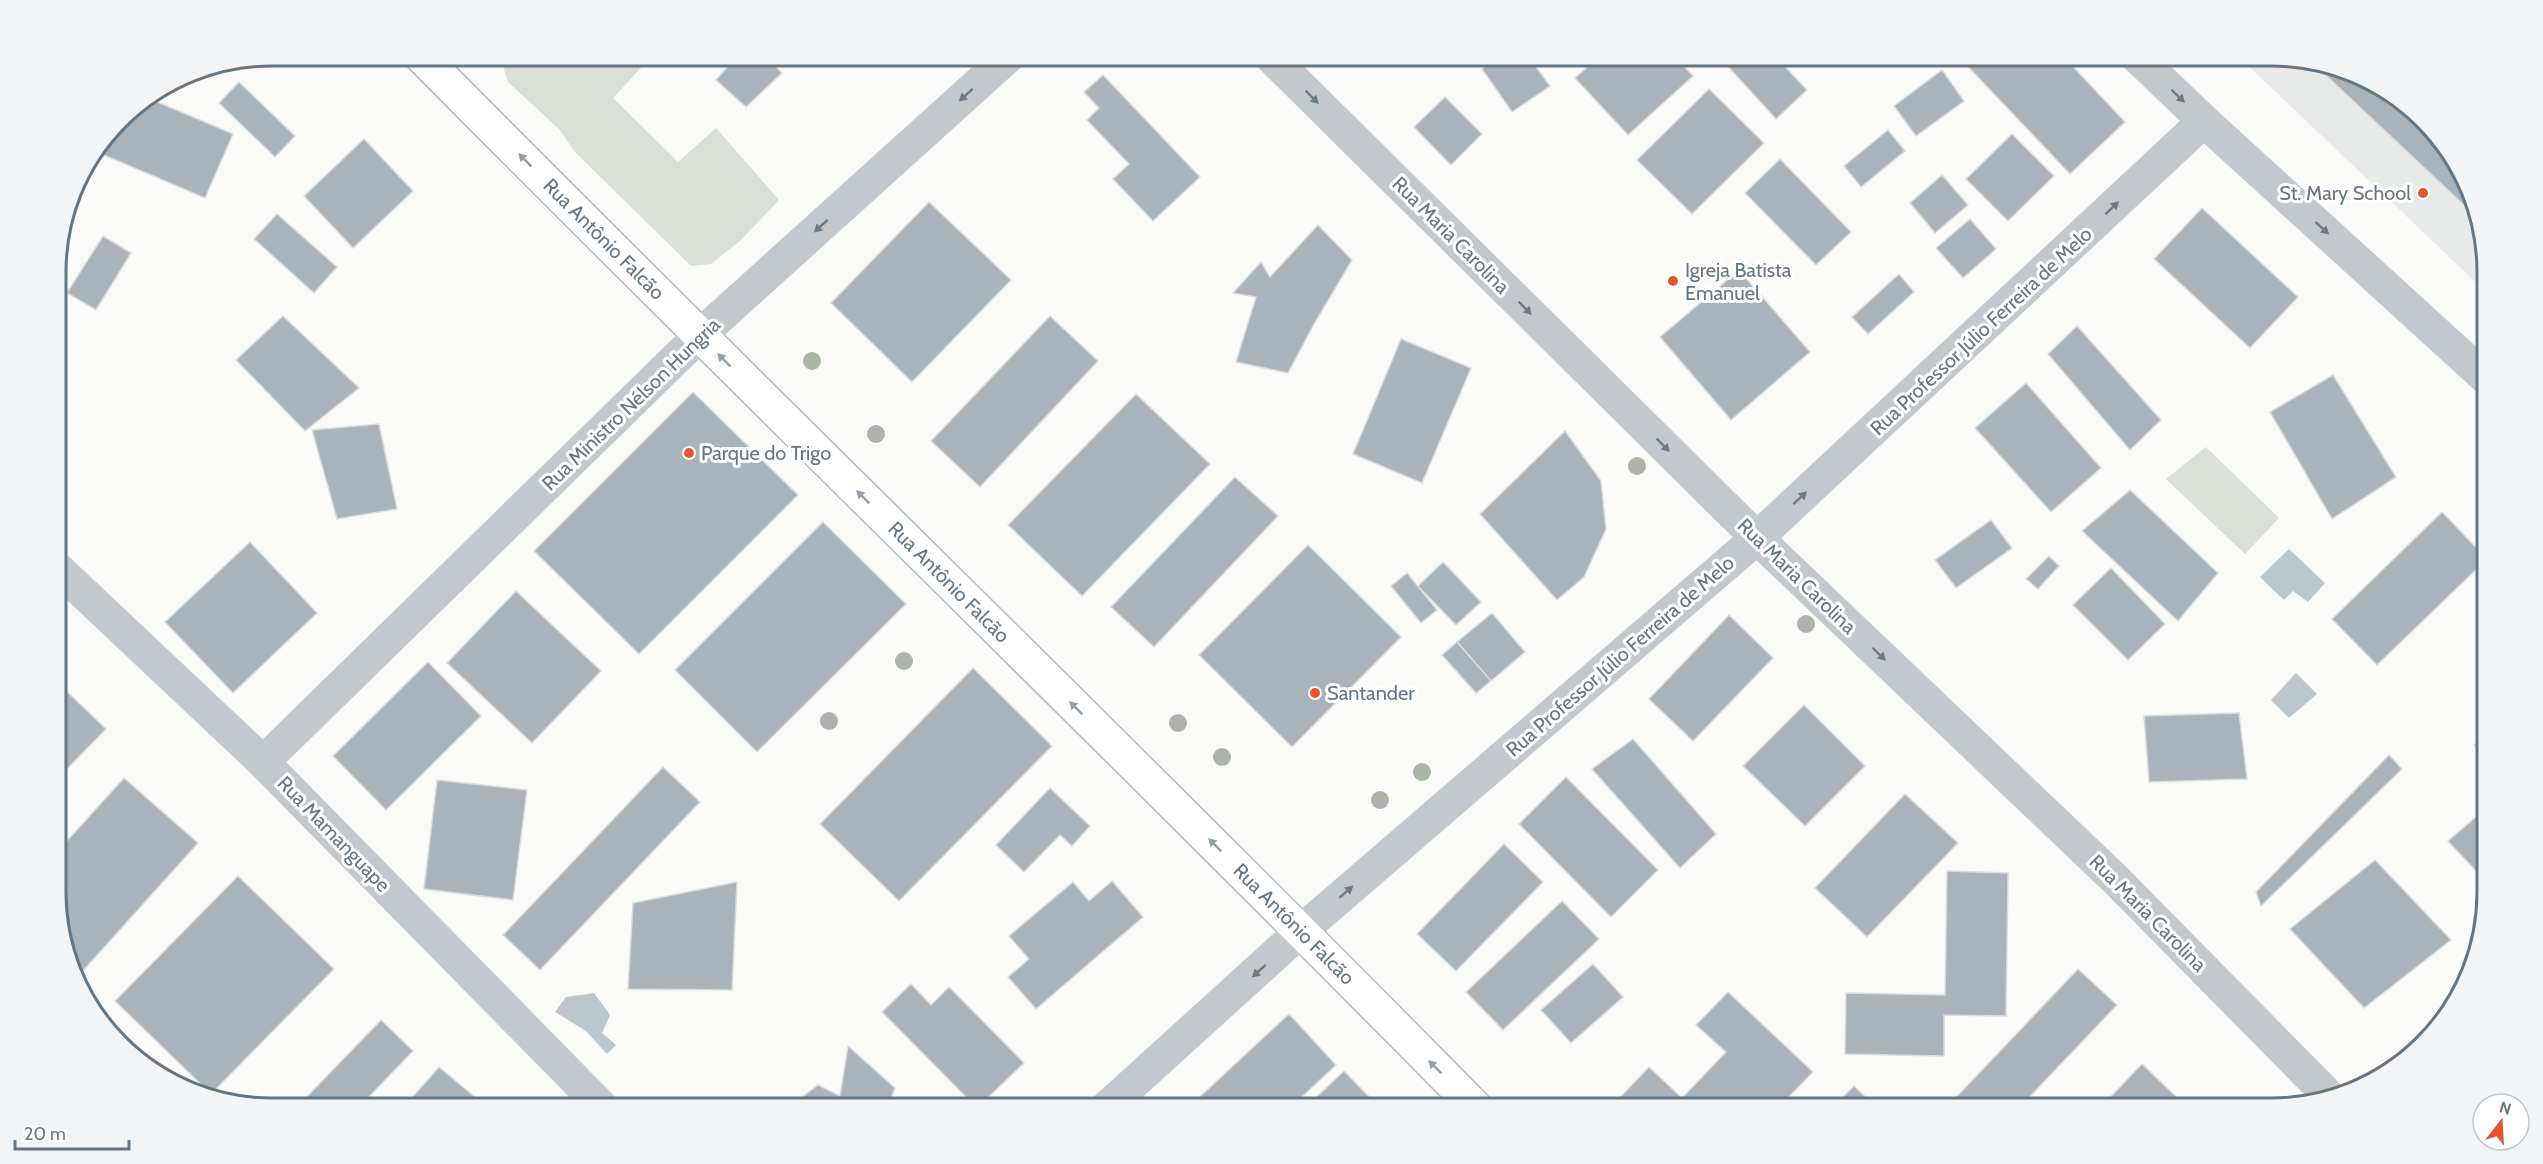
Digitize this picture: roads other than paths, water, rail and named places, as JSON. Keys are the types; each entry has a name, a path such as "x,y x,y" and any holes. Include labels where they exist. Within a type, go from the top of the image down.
{"main road":[{"name":"Rua Antônio Falcão","path":"432,66 1466,1098"}],"street":[{"name":"Rua Ministro Nélson Hungria","path":"263,762 700,335 998,66"},
{"name":"Rua Maria Carolina","path":"1280,66 1757,538 2116,880 2324,1091"},
{"path":"2146,66 2477,370"},
{"name":"Rua Professor Júlio Ferreira de Melo","path":"1117,1098 1301,931 1757,538 2204,121"},
{"name":"Rua Mamanguape","path":"66,576 263,762 593,1098"}],"place":[{"name":"St. Mary School","path":"2423,193"},
{"name":"Igreja Batista Emanuel","path":"1673,281"},
{"name":"Parque do Trigo","path":"689,453"},
{"name":"Santander","path":"1315,693"}]}
